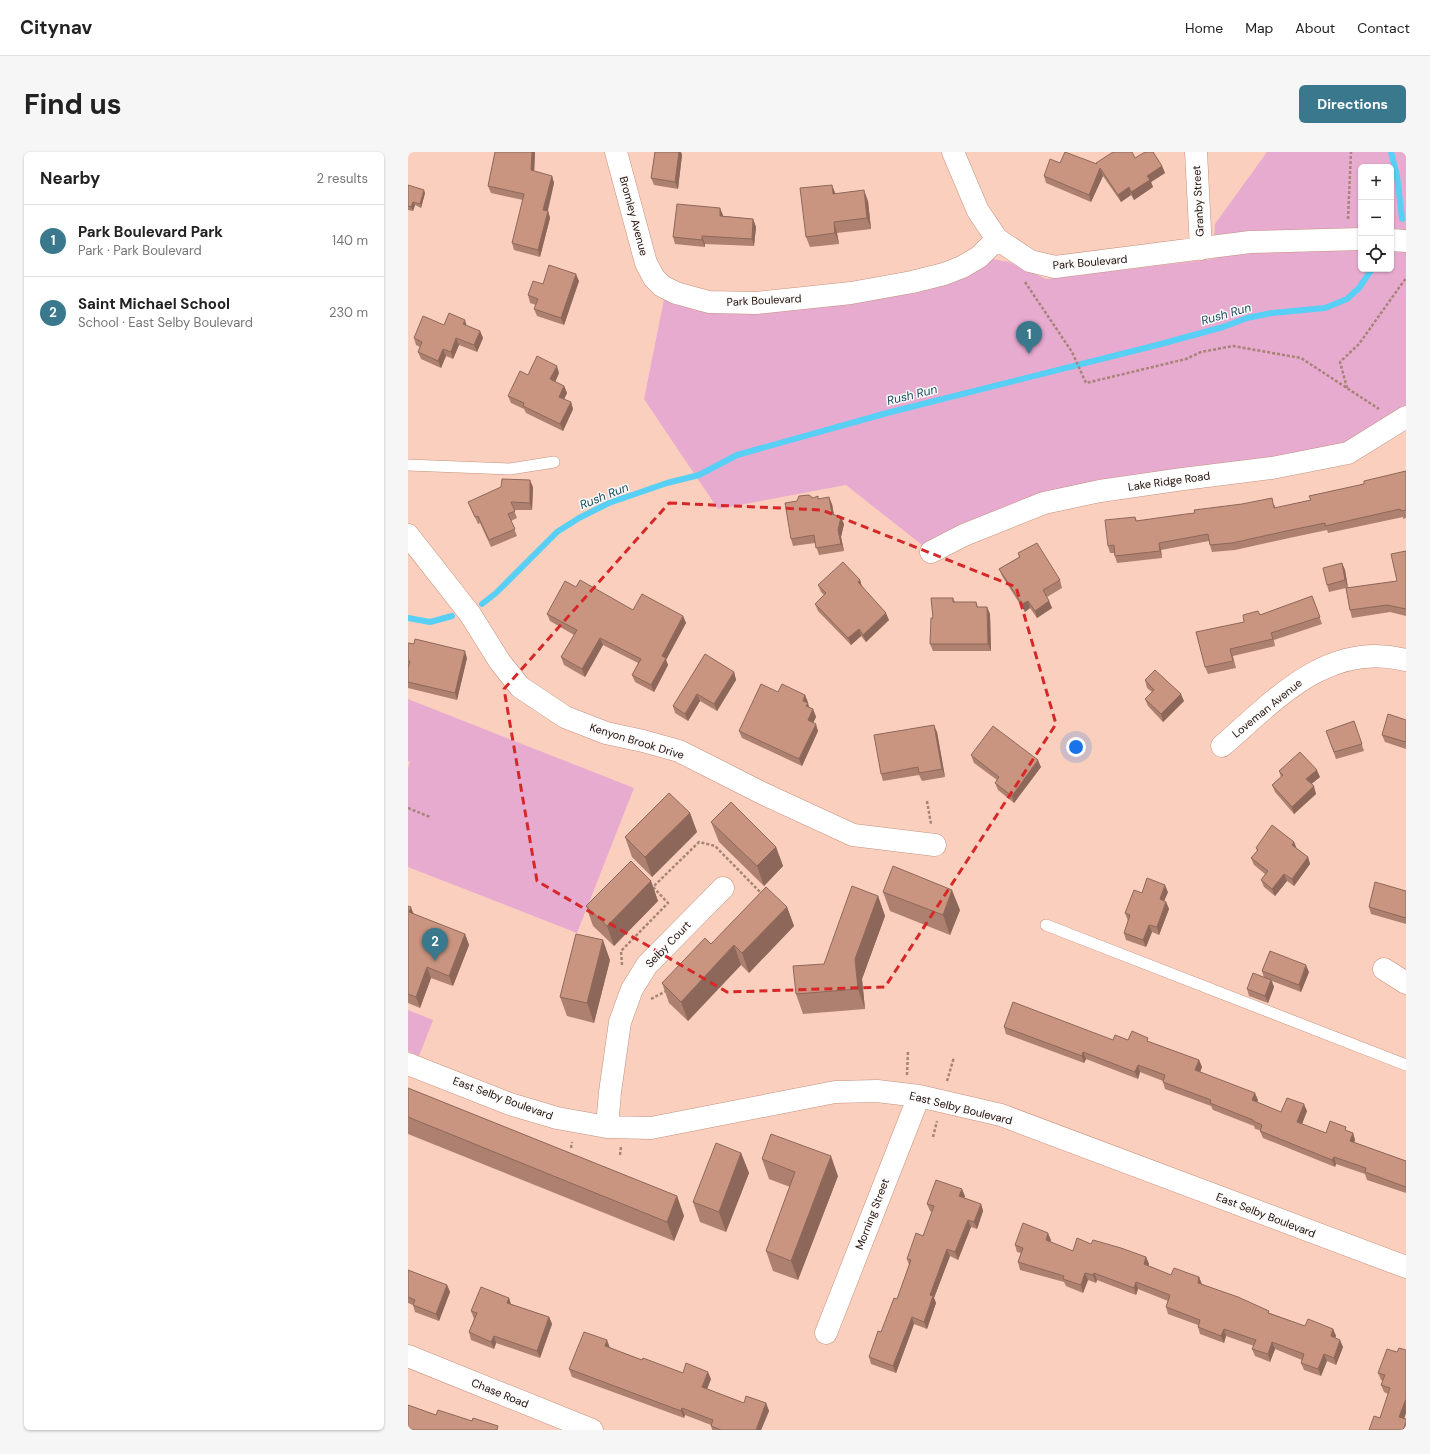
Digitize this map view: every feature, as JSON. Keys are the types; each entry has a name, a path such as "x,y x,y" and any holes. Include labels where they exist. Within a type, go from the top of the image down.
{"street":[{"name":"Bromley Avenue","path":"616,152 646,263 654,278"},
{"path":"953,152 978,211 997,239"},
{"name":"Granby Street","path":"1196,152 1201,249"},
{"name":"Park Boulevard","path":"654,278 662,286 676,293 709,302 756,302 851,293 912,282 962,267 979,257 997,239 1030,261 1055,267 1250,242 1354,239"},
{"path":"1394,240 1406,241"},
{"name":"Lake Ridge Road","path":"931,552 964,535 1044,503 1182,478 1272,468 1348,453 1402,419"},
{"name":"Kenyon Brook Drive","path":"408,535 470,614 500,662 520,687 565,717 606,733 679,751 764,794 853,835 935,844"},
{"name":"Loveman Avenue","path":"1222,746 1292,686 1315,671 1340,660 1367,657 1397,658 1406,660"},
{"name":"Selby Court","path":"607,1127 610,1092 620,1022 632,989 647,965 723,888"},
{"path":"1384,969 1406,983"},
{"name":"East Selby Boulevard","path":"408,1064 510,1104 558,1118 607,1127 651,1128 835,1092 878,1091 912,1088 1001,1116 1406,1267"},
{"name":"Morning Street","path":"826,1333 912,1088"},
{"name":"Chase Road","path":"408,1356 592,1430"}],"lane":[{"path":"408,465 510,469 554,462"},
{"path":"1046,925 1406,1065"}],"path":[{"path":"1351,152 1354,239"},
{"path":"1347,388 1340,362 1359,344 1406,278"},
{"path":"1023,279 1072,352 1086,383 1186,359 1201,352 1233,346 1301,358 1347,388 1402,419"},
{"path":"408,808 430,817"},
{"path":"908,1050 912,1088"},
{"path":"945,1086 954,1057"}],"highlighted area":[{"path":"669,503 822,510 1016,587 1056,724 885,987 727,992 537,881 504,689"}],"shaded area":[{"path":"1267,152 1406,152 1406,417 1348,453 1100,492 931,552 846,485 718,509 644,399 664,299 696,307 977,270 994,259 1009,262 1046,279 1213,259 1215,224"},
{"path":"408,699 634,788 577,933 408,867 408,768 410,762 408,761"},
{"path":"408,1010 433,1020 419,1056 408,1051"}],"building":[{"path":"495,152 532,152 531,170 552,176 543,210 548,211 538,250 512,243 524,194 488,186"},
{"path":"655,152 679,152 675,182 651,178"},
{"path":"1065,152 1097,164 1096,163 1113,152 1132,152 1135,158 1145,152 1153,152 1162,166 1147,176 1150,180 1131,192 1129,187 1118,195 1100,168 1089,195 1044,176 1050,159 1060,163"},
{"path":"408,185 424,190 420,204 413,202 411,207 408,206"},
{"path":"832,185 833,194 864,190 867,218 834,222 835,233 806,237 800,188"},
{"path":"677,204 720,208 720,216 753,219 752,239 702,236 702,240 673,237"},
{"path":"549,265 576,274 561,318 534,309 538,299 528,295 533,281 543,284"},
{"path":"449,313 465,320 463,324 480,331 474,345 456,338 451,352 443,349 438,361 418,352 422,342 414,338 423,316 444,325"},
{"path":"537,356 557,366 550,379 564,386 559,397 571,402 560,424 523,406 524,403 508,396 520,371 528,375"},
{"path":"1406,471 1406,510 1401,511 1400,509 1325,526 1325,523 1232,543 1210,545 1208,534 1159,543 1160,551 1115,556 1114,545 1108,546 1105,520 1135,517 1136,521 1195,513 1194,510 1242,504 1272,498 1274,508 1311,500 1309,496 1364,484 1364,481"},
{"path":"502,479 530,480 530,503 511,502 515,511 508,514 515,529 489,540 478,516 475,517 468,502 501,487"},
{"path":"809,495 813,498 818,496 818,499 829,497 832,514 841,517 838,530 841,544 816,548 814,535 791,539 785,503 797,501 799,496"},
{"path":"1037,543 1060,580 1043,590 1049,601 1035,611 1028,601 1022,604 999,569 1020,557 1018,553"},
{"path":"1406,551 1406,609 1387,605 1350,610 1346,588 1397,581 1391,554"},
{"path":"843,562 860,580 858,582 886,613 863,635 859,629 848,638 815,604 826,593 818,585"},
{"path":"1342,563 1345,580 1327,585 1323,568"},
{"path":"580,580 633,610 642,594 683,616 662,656 666,658 651,685 632,675 641,659 600,638 582,669 561,657 577,630 547,614 565,581 576,587"},
{"path":"1312,596 1320,617 1271,633 1273,639 1230,649 1233,661 1205,667 1196,632 1244,622 1243,615 1258,611 1260,615"},
{"path":"931,598 953,598 953,602 976,602 977,607 987,607 988,644 930,644 931,618 933,618"},
{"path":"415,639 465,651 455,693 408,682 408,668 410,661 408,661 408,643 414,644"},
{"path":"705,654 734,672 714,704 697,694 685,714 673,706"},
{"path":"1155,670 1181,694 1161,714 1145,699 1154,690 1145,680"},
{"path":"761,684 778,692 782,684 805,695 803,701 808,703 806,706 813,709 808,720 816,724 799,759 739,731"},
{"path":"1388,714 1406,720 1406,742 1382,735"},
{"path":"1354,721 1362,744 1334,752 1326,731"},
{"path":"934,725 942,769 919,773 918,767 881,774 874,735"},
{"path":"993,726 1038,760 1012,796 995,783 999,777 971,755"},
{"path":"1300,752 1317,770 1306,779 1314,786 1292,807 1272,785 1283,775 1279,771"},
{"path":"669,793 690,813 645,857 625,837"},
{"path":"731,802 776,847 757,866 711,822"},
{"path":"1272,825 1294,842 1292,845 1308,857 1292,879 1284,874 1272,889 1261,880 1268,871 1251,858 1258,850 1256,848"},
{"path":"631,861 651,881 607,926 586,906"},
{"path":"893,866 952,890 943,915 883,892"},
{"path":"1147,878 1165,885 1160,899 1166,902 1157,927 1149,925 1143,940 1124,933 1130,915 1125,913 1134,890 1142,893"},
{"path":"1375,882 1406,891 1406,918 1369,907"},
{"path":"852,886 878,896 855,959 858,989 796,994 793,966 824,964"},
{"path":"766,887 787,907 742,953 734,945 681,1002 662,983 705,938 711,944"},
{"path":"408,906 411,907 409,912 465,934 449,976 427,967 416,997 408,994"},
{"path":"576,934 603,940 587,1003 560,997"},
{"path":"1270,951 1306,965 1299,985 1262,971"},
{"path":"1253,973 1271,980 1265,996 1247,989"},
{"path":"1013,1002 1113,1040 1115,1035 1128,1040 1132,1031 1148,1038 1147,1041 1199,1060 1195,1070 1255,1093 1252,1100 1281,1112 1287,1098 1304,1104 1297,1122 1326,1133 1330,1121 1346,1127 1345,1130 1353,1133 1350,1141 1406,1161 1406,1187 1365,1172 1366,1168 1334,1157 1332,1160 1260,1131 1262,1125 1253,1120 1210,1103 1211,1100 1163,1082 1165,1075 1138,1065 1135,1072 1083,1052 1082,1056 1004,1027"},
{"path":"408,1088 677,1196 667,1222 408,1117"},
{"path":"771,1134 831,1156 791,1261 766,1251 795,1172 762,1159"},
{"path":"716,1143 741,1153 719,1212 693,1202"},
{"path":"936,1180 962,1189 959,1196 981,1204 974,1222 968,1220 955,1252 947,1249 930,1295 933,1296 924,1322 912,1317 893,1366 869,1357 878,1331 881,1332 894,1298 897,1299 911,1260 907,1259 916,1233 923,1236 934,1206 927,1204"},
{"path":"1023,1223 1048,1233 1046,1240 1073,1251 1077,1238 1091,1244 1093,1240 1121,1248 1146,1257 1144,1264 1171,1275 1174,1268 1199,1277 1198,1283 1238,1297 1269,1311 1268,1313 1305,1326 1308,1319 1333,1329 1331,1336 1340,1340 1334,1358 1324,1354 1318,1369 1301,1363 1304,1354 1272,1342 1268,1354 1252,1349 1256,1340 1224,1329 1221,1336 1198,1327 1200,1320 1166,1307 1170,1295 1136,1282 1134,1288 1094,1273 1093,1275 1085,1273 1081,1285 1063,1279 1064,1276 1018,1262 1023,1248 1015,1245"},
{"path":"408,1270 447,1285 436,1314 413,1305 415,1300 408,1297"},
{"path":"481,1287 509,1298 507,1303 549,1317 537,1351 494,1336 491,1342 469,1332 477,1313 471,1311"},
{"path":"584,1332 607,1340 605,1346 642,1360 643,1358 683,1373 686,1363 708,1372 702,1387 744,1403 746,1396 766,1403 756,1430 721,1430 711,1426 713,1420 682,1408 681,1411 569,1369"},
{"path":"1399,1348 1406,1350 1406,1399 1399,1417 1406,1419 1406,1422 1403,1430 1369,1430 1374,1416 1380,1418 1390,1388 1381,1385 1385,1375 1378,1373 1387,1349 1397,1352"},
{"path":"408,1405 436,1415 438,1410 472,1421 473,1418 498,1426 497,1430 408,1430"}],"waterway":[{"name":"Rush Run","path":"1391,152 1397,176 1402,219"},
{"name":"Rush Run","path":"482,604 496,593 557,532 579,518 609,503 667,483 699,475 737,455 887,413 1157,345 1223,327 1247,318 1272,313 1325,308 1347,299 1359,288 1370,272"},
{"name":"Rush Run","path":"408,618 430,622 452,616"}],"place":[{"name":"Park Boulevard Park","path":"1029,354"},
{"name":"Saint Michael School","path":"435,961"}]}
